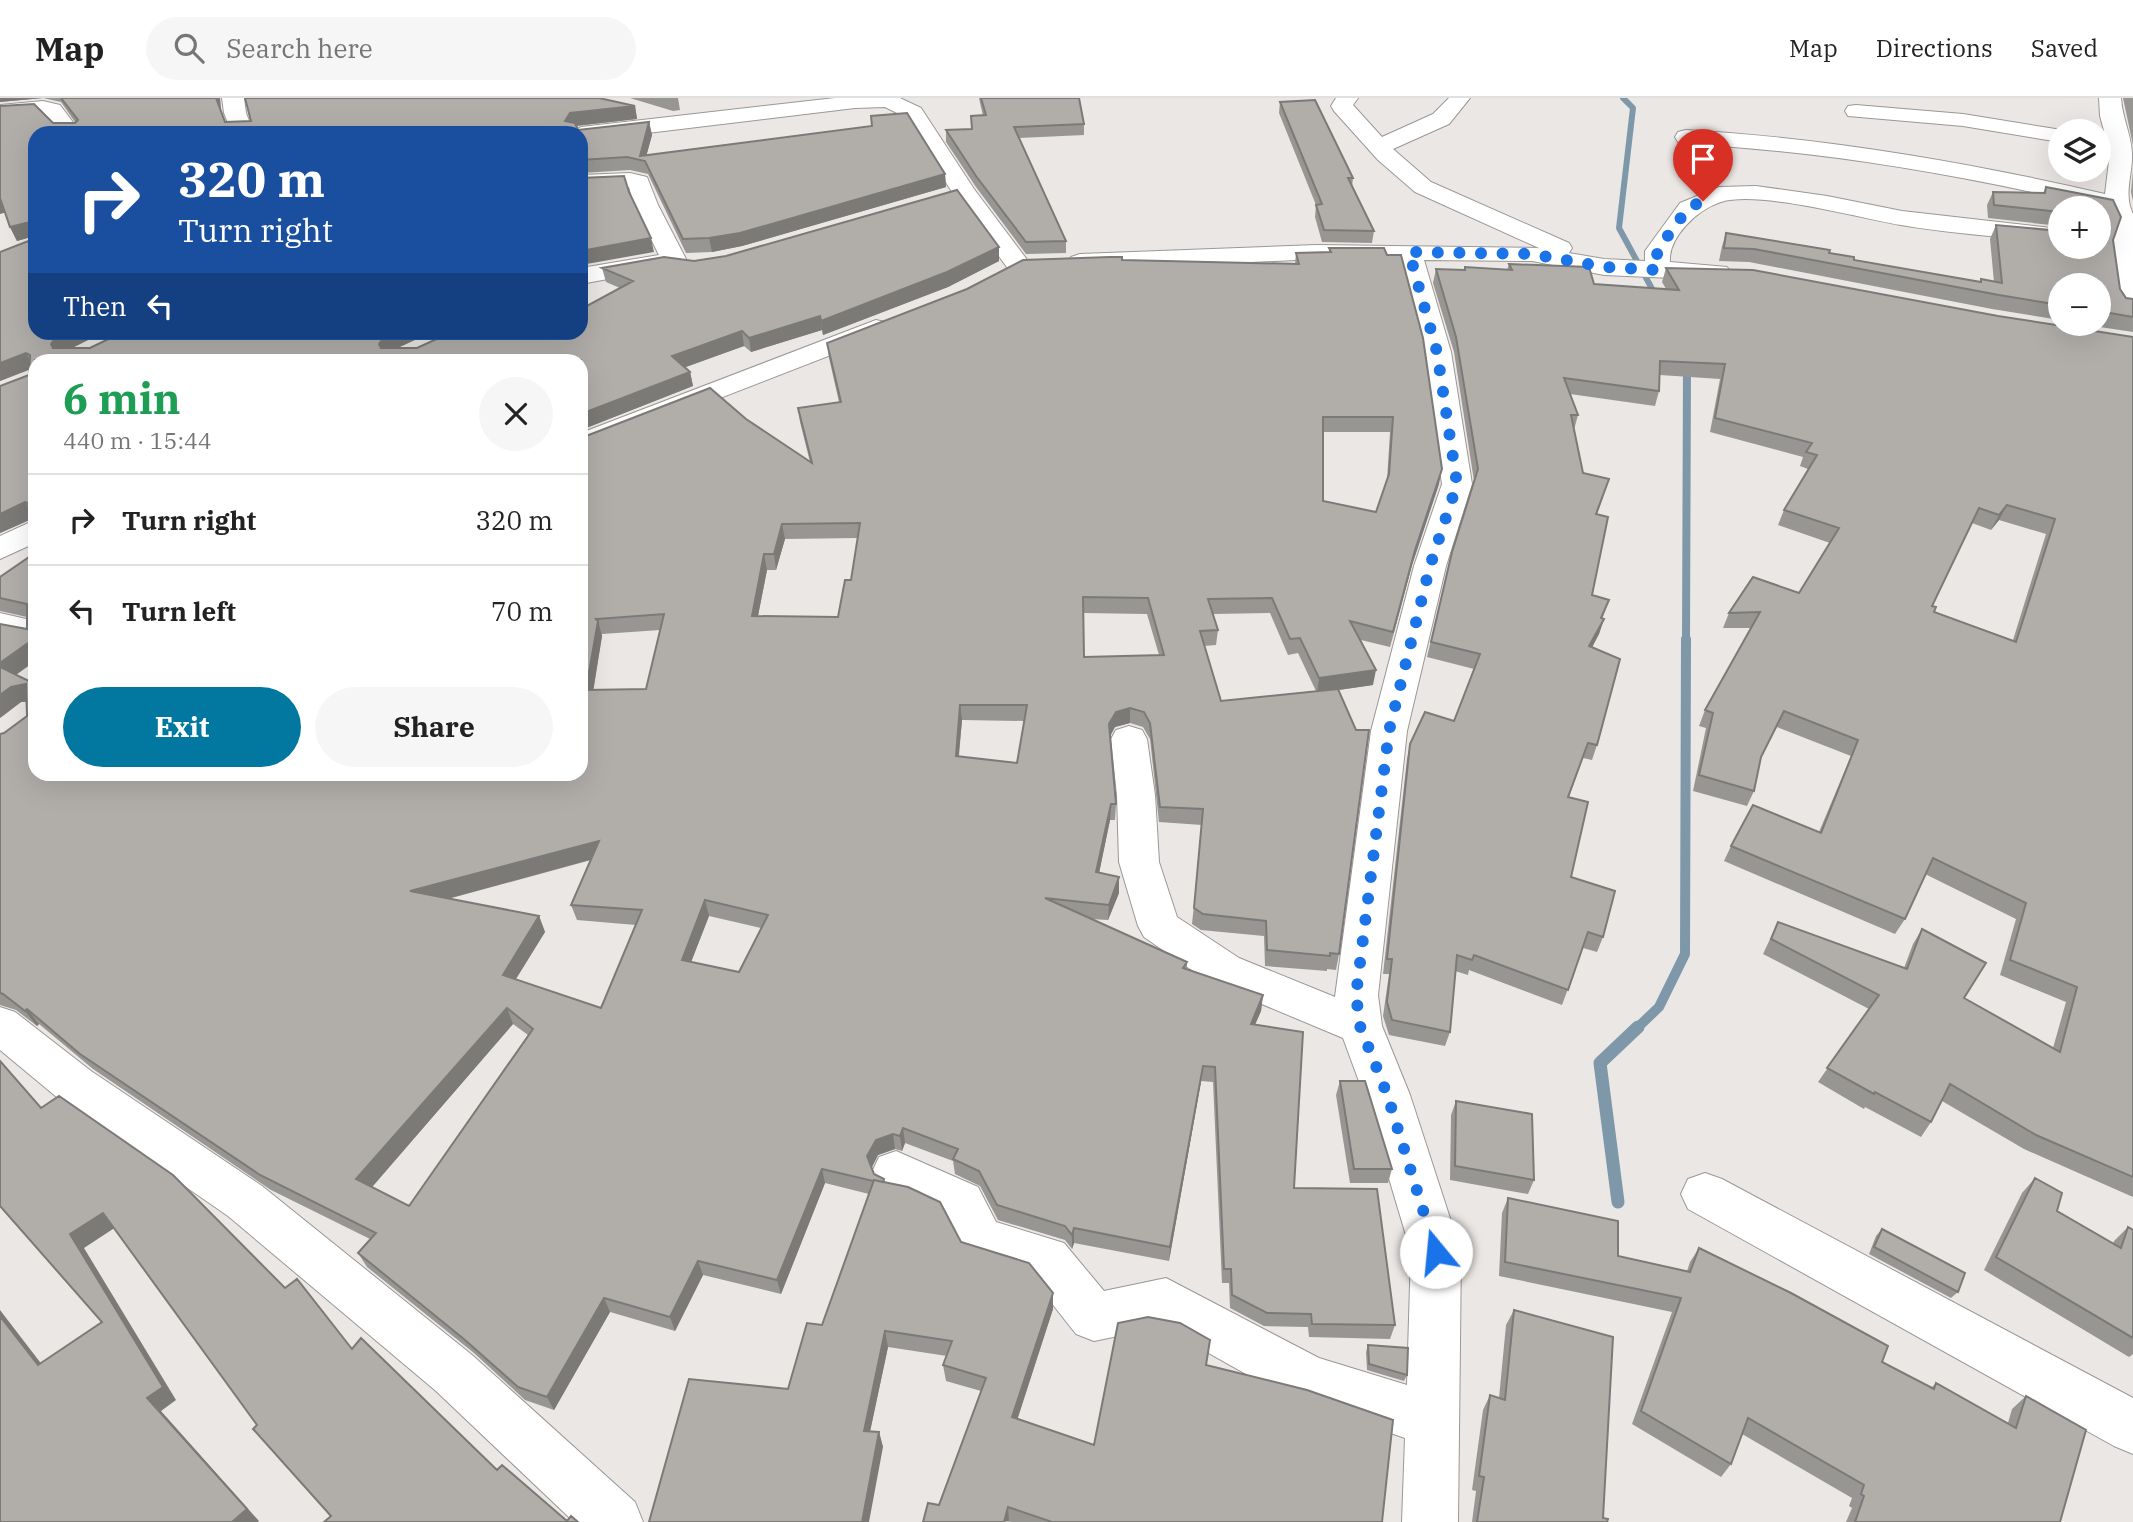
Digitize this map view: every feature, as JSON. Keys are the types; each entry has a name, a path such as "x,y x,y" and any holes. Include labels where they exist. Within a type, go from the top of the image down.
{"street":[{"path":"233,98 240,126"},
{"path":"1347,98 1342,106 1379,147 1423,187 1604,267"},
{"path":"2109,119 2110,98"},
{"path":"1379,147 1441,119 1460,99"},
{"path":"588,126 683,123 885,100 913,113 964,192 1029,267 1316,252 1409,252 1532,254 1604,267 1748,272"},
{"path":"631,106 683,123"},
{"path":"0,111 43,107 52,110 65,126"},
{"path":"1856,111 1963,120 2048,133"},
{"path":"1686,137 1732,139 1912,160 2116,204"},
{"path":"2111,146 2121,153 2116,204 2129,230 2111,248"},
{"path":"588,182 639,182 646,205 673,260 677,264 700,264"},
{"path":"939,199 964,192"},
{"path":"1658,270 1657,251 1688,208 1719,194 1756,193 1827,203 1902,218 2048,235"},
{"path":"1409,252 1437,352 1457,484 1430,566 1389,731 1356,995 1360,1026 1387,1094 1436,1252 1430,1522"},
{"path":"2111,256 2128,303 2133,304"},
{"path":"588,275 673,260"},
{"path":"588,440 899,319"},
{"path":"0,549 28,534"},
{"path":"0,624 28,630"},
{"path":"1129,739 1136,795 1139,862 1159,926 1224,970 1360,1026"},
{"path":"0,1025 75,1085 245,1201 454,1373 615,1522"},
{"path":"896,1172 961,1202 980,1240 1047,1259 1094,1317 1166,1302 1308,1380 1432,1420"},
{"path":"1705,1194 2133,1427"}],"building":[{"path":"61,98 216,98 225,122 251,121 245,98 599,98 635,106 570,113 565,121 575,123 576,126 28,126 28,222 10,227 0,198 0,106 34,104 53,123 75,123 78,120"},
{"path":"981,98 1079,98 1084,124 1014,127 1066,241 1026,242 976,176 946,130 972,129 971,116 986,115"},
{"path":"1315,100 1353,178 1348,178 1374,231 1324,230 1316,205 1322,204 1280,102"},
{"path":"907,113 945,174 740,233 683,239 645,161 627,157 588,160 588,129 649,122 640,156 872,126 871,116"},
{"path":"624,176 651,238 588,250 588,178"},
{"path":"2046,187 2092,196 2048,196 2048,211 1994,205 1993,192 2045,193"},
{"path":"957,190 999,247 947,272 821,321 820,316 749,338 742,331 672,356 690,372 588,411 588,354 26,353 0,363 0,252 28,241 28,340 54,340 51,344 53,348 90,348 106,340 382,340 379,344 381,348 417,348 434,340 588,340 588,305 633,281 602,268 664,257 694,261 726,256"},
{"path":"2113,200 2121,217 2113,240 2120,289 2126,298 2133,299 2133,317 2111,313 2111,273 2048,273 2048,303 1754,249 1724,248 1726,233 1830,250 1829,253 1854,257 1854,260 1981,282 1981,279 2002,283 1996,225 2048,230 2048,259 2111,259"},
{"path":"1329,248 1384,248 1387,255 1401,255 1423,338 1442,469 1415,550 1393,632 1350,621 1376,670 1319,678 1300,638 1290,639 1272,598 1208,599 1218,630 1200,631 1221,701 1338,689 1356,730 1369,730 1339,954 1330,953 1330,956 1267,950 1266,921 1203,914 1194,908 1203,809 1160,807 1150,723 1144,712 1130,708 1116,712 1109,724 1116,804 1111,804 1096,872 1119,877 1109,905 1045,898 1187,962 1183,968 1263,995 1251,1024 1303,1032 1294,1188 1377,1189 1395,1325 1312,1324 1311,1314 1267,1313 1232,1295 1231,1269 1224,1269 1215,1067 1203,1066 1170,1247 1074,1228 1072,1235 1065,1226 997,1205 979,1171 953,1159 958,1149 903,1128 900,1136 893,1134 876,1140 867,1156 874,1174 884,1179 883,1182 822,1169 777,1280 698,1261 670,1317 604,1298 547,1397 518,1387 358,1253 376,1233 260,1175 80,1054 27,1009 25,1011 0,993 0,734 27,716 26,684 11,687 0,695 0,667 28,681 28,781 588,781 588,690 646,689 664,614 596,619 598,621 588,678 588,435 710,388 746,419 812,463 798,408 841,402 827,343 967,289 1023,260 1122,257 1122,260 1299,264 1296,253 1331,252","holes":["1323,417 1393,417 1389,474 1376,512 1323,501","860,523 851,580 845,580 838,617 752,616 764,554 774,554 782,524","1083,597 1148,598 1164,655 1084,657","960,705 1027,705 1017,763 956,756","599,841 571,905 642,910 601,1008 503,975 539,916 410,891","705,900 768,915 739,972 682,960","507,1008 533,1029 409,1206 356,1179"]},
{"path":"1509,264 1589,267 1594,284 1679,290 1666,268 1753,270 2048,324 2048,336 2111,336 2111,334 2133,337 2133,1177 2036,1135 1950,1084 1931,1122 1827,1068 1879,995 1771,939 1778,922 1907,969 1922,929 1986,963 1964,998 2060,1052 2077,987 2010,960 2026,903 1933,858 1905,919 1731,846 1753,805 1821,833 1858,740 1784,711 1761,757 1754,791 1699,775 1713,713 1705,710 1760,612 1729,613 1753,577 1799,593 1839,528 1784,510 1817,455 1806,452 1812,443 1715,418 1725,364 1660,361 1659,391 1564,378 1578,415 1571,415 1583,473 1609,479 1596,514 1608,517 1592,595 1609,600 1601,618 1604,619 1589,646 1620,659 1597,745 1588,743 1568,797 1588,802 1571,877 1615,891 1603,937 1588,932 1568,990 1474,955 1472,960 1457,955 1450,1032 1392,1020 1387,1002 1392,959 1387,959 1410,744 1425,712 1454,721 1480,654 1431,642 1452,552 1478,469 1456,337 1436,269 1465,270 1465,267 1512,270","holes":["2007,505 2055,519 2016,642 1934,612 1936,607 1932,606 1979,508 1999,515"]},
{"path":"28,375 28,503 0,514 0,386"},
{"path":"28,558 28,643 0,663 0,624 27,629 27,604 0,598 0,577"},
{"path":"0,1061 41,1108 59,1096 173,1175 285,1288 297,1279 352,1349 361,1338 497,1470 502,1465 567,1521 571,1516 578,1522 324,1522 331,1516 253,1429 257,1425 103,1213 70,1234 163,1387 147,1398 247,1509 232,1522 0,1522 0,1316 38,1365 102,1322 0,1206"},
{"path":"1340,1081 1365,1081 1392,1169 1354,1169"},
{"path":"1456,1101 1532,1114 1534,1180 1455,1166"},
{"path":"2035,1178 2062,1193 2057,1211 2121,1248 2128,1227 2133,1230 2133,1338 1996,1257"},
{"path":"874,1180 908,1187 940,1202 961,1242 1029,1263 1053,1293 1012,1417 1094,1445 1118,1323 1148,1317 1180,1323 1210,1340 1206,1365 1307,1390 1393,1420 1382,1522 1052,1522 1008,1507 1004,1522 923,1522 928,1503 939,1505 986,1378 943,1365 952,1341 885,1331 864,1431 879,1432 862,1522 649,1522 689,1379 788,1389 807,1323 822,1325"},
{"path":"1508,1198 1618,1221 1618,1256 1690,1272 1699,1248 1791,1293 1888,1346 1882,1362 1934,1389 1936,1383 2016,1428 2026,1396 2086,1430 2060,1522 1855,1522 1864,1496 1861,1494 1864,1485 1748,1418 1731,1464 1641,1411 1681,1298 1505,1262"},
{"path":"1882,1229 1965,1273 1958,1292 1874,1247"},
{"path":"1514,1310 1613,1337 1603,1518 1608,1519 1607,1522 1477,1522 1484,1477 1479,1476 1490,1395 1505,1400"},
{"path":"1368,1345 1408,1348 1407,1375 1369,1364"}],"waterway":[{"path":"1623,98 1633,108 1619,228 1657,298"},
{"path":"1686,641 1687,363"},
{"path":"1636,1029 1659,1007 1685,954 1686,639"},
{"path":"1618,1202 1600,1063 1638,1027"}],"route":[{"path":"1436,1252 1387,1094 1360,1026 1356,995 1389,731 1430,566 1457,484 1437,352 1409,252 1532,254 1604,267 1658,270 1657,251 1688,208 1703,201"}]}
